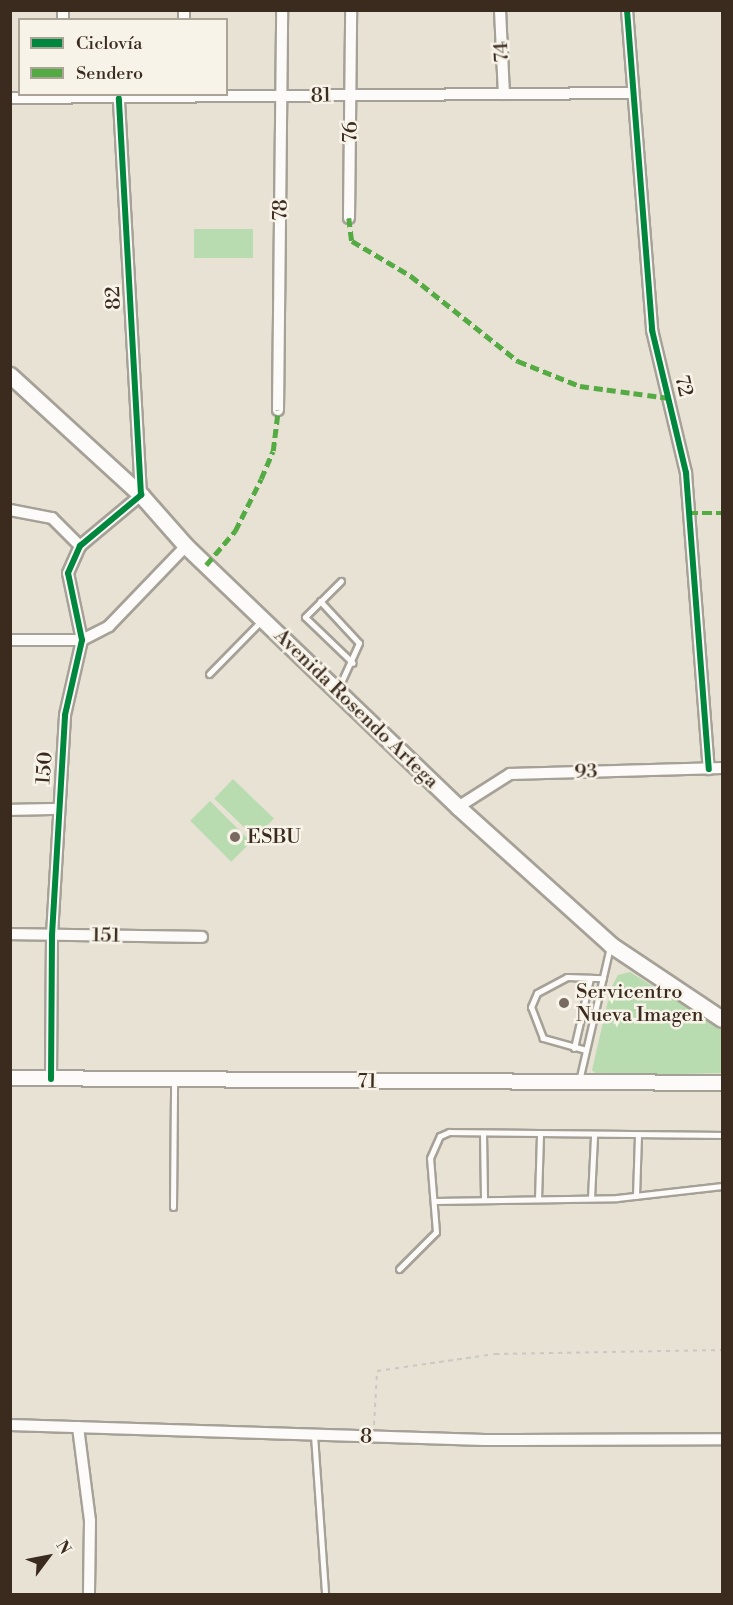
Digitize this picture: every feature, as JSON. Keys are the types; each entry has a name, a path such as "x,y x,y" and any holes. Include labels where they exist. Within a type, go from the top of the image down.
{"main road":[{"name":"Avenida Rosendo Artega","path":"10,375 141,495 186,546 458,807 611,945 723,1019"}],"street":[{"name":"78","path":"278,410 282,10"},
{"name":"76","path":"349,218 351,10"},
{"name":"74","path":"500,10 504,94"},
{"name":"72","path":"627,10 652,330 686,473 710,769"},
{"name":"81","path":"10,98 63,96 119,99 186,96 632,93"},
{"name":"82","path":"119,99 141,495"},
{"name":"150","path":"51,1079 52,935 65,716 82,640 68,573 80,546 141,495"},
{"path":"10,510 52,518 80,546"},
{"path":"10,640 82,640 109,626 186,546"},
{"name":"93","path":"458,807 510,774 723,768"},
{"path":"10,810 59,809"},
{"name":"151","path":"10,934 202,937"},
{"name":"71","path":"11,1080 578,1085 723,1083"},
{"name":"8","path":"10,1425 373,1437 723,1439"},
{"path":"78,1427 90,1521 89,1594"}],"lane":[{"path":"341,581 320,602 307,621 353,663"},
{"path":"320,602 358,638 353,663 337,691"},
{"path":"209,674 263,619"},
{"path":"578,1085 611,945"},
{"path":"586,1050 543,1038 531,1007 549,984 567,976 603,978"},
{"path":"574,1048 590,978"},
{"path":"172,1207 174,1080"},
{"path":"483,1133 484,1200"},
{"path":"399,1269 436,1232 430,1158 440,1136 483,1133 594,1136 723,1135"},
{"path":"538,1199 540,1134"},
{"path":"591,1198 594,1136"},
{"path":"636,1196 638,1136"},
{"path":"435,1201 636,1196 723,1186"},
{"path":"314,1435 326,1594"}],"path":[{"path":"373,1437 377,1371 495,1353 723,1350"}],"green space":[{"path":"194,229 253,229 253,258 194,258"},
{"path":"233,779 274,819 255,838 214,798"},
{"path":"210,801 251,842 231,862 190,821"},
{"path":"630,972 722,1029 722,1073 598,1076 592,1070 611,988 618,975"}],"marked path":[{"path":"349,218 352,241 411,276 518,361 580,386 669,398"},
{"path":"206,565 235,531 261,479 273,451 278,410"},
{"path":"689,513 722,513"}],"cycle path":[{"path":"627,10 652,330 686,473 709,769"},
{"path":"51,1079 52,935 65,715 82,640 68,573 80,546 141,495 119,99"}],"place":[{"name":"ESBU","path":"235,837"},
{"name":"Servicentro Nueva Imagen","path":"564,1003"}]}
